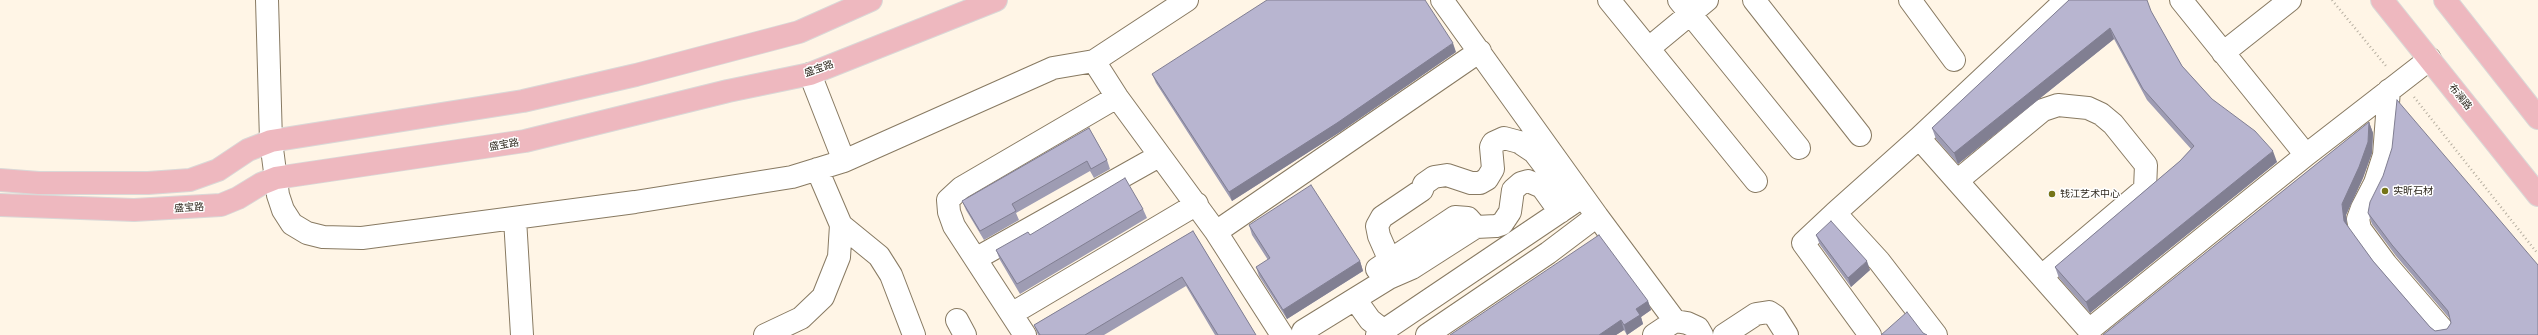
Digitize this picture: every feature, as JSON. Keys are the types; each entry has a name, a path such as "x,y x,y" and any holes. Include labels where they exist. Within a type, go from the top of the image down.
{"main road":[{"path":"0,180 39,183 148,183 190,180 218,170 248,150 271,141 523,101 636,75 799,32 871,0"},
{"name":"盛宝路","path":"0,205 134,210 221,205 238,198 261,184 276,178 525,141 728,91 810,74 996,0"},
{"name":"布澜路","path":"2382,0 2538,195"},
{"path":"2445,0 2502,69 2538,118"}],"lane":[{"path":"267,0 271,141 276,178 283,210 292,224 307,233 323,237 362,238 515,219 792,177 844,161 1053,68 1094,61 1187,0"},
{"path":"1442,0 1597,216 1675,321"},
{"path":"1609,0 1756,181"},
{"path":"1648,48 1684,7 1707,0"},
{"path":"1754,0 1860,135"},
{"path":"1910,0 1954,60"},
{"path":"1870,335 1803,243 1919,138 2066,0"},
{"path":"2181,0 2306,155"},
{"path":"2223,53 2290,0"},
{"path":"1684,7 1799,148"},
{"path":"1216,232 1480,51"},
{"path":"1919,138 2042,276 2086,333 2306,155 2400,91 2430,59"},
{"path":"1094,61 1117,97 1159,156 1197,204 1282,335"},
{"path":"810,74 844,161"},
{"path":"2400,91 2375,183 2358,218 2360,229 2386,264 2443,330"},
{"path":"1025,335 1013,313 951,218 948,200 952,195 1117,97"},
{"path":"1957,181 2043,110 2058,105 2088,108 2101,114 2113,124 2146,165 2145,189 2042,276"},
{"path":"1355,298 1381,333 1573,203 1540,158 1523,144 1504,138 1493,143 1491,147 1493,169 1487,179 1480,183 1471,183 1447,175 1434,177 1424,184 1422,190 1382,217 1377,226 1379,236 1390,261"},
{"path":"977,258 1159,156"},
{"path":"816,169 841,225 879,256 891,275 914,335"},
{"path":"1476,227 1468,218 1455,217 1298,322 1304,333 1355,298 1389,278 1412,268 1476,227 1496,226 1502,224 1510,212 1511,195 1515,185 1528,181 1542,187 1560,212"},
{"path":"1013,313 1197,204"},
{"path":"1835,213 1879,261 1936,335"},
{"path":"1427,335 1548,253 1597,216"},
{"path":"515,219 522,335"},
{"path":"765,335 801,318 823,297 839,256 841,225"},
{"path":"1724,335 1756,314 1769,312 1775,316 1787,335"},
{"path":"1654,335 1675,321 1687,323 1698,328 1702,335"}],"path":[{"path":"2332,0 2389,68"},
{"path":"2400,91 2538,254"}],"building":[{"path":"1267,0 1425,0 1453,43 1337,123 1229,192 1152,74"},
{"path":"2069,0 2147,0 2151,11 2182,66 2212,99 2255,131 2273,151 2086,302 2055,267 2180,161 2194,146 2143,89 2110,28 1954,153 1932,128"},
{"name":"实昕石材","path":"2397,100 2538,265 2538,335 2103,335 2369,122 2368,142 2359,167 2342,204 2344,221 2373,261 2430,327 2435,331 2447,329 2451,323 2448,311 2392,245 2368,213 2370,202 2383,176 2392,148"},
{"path":"1089,128 1107,160 1091,169 1087,161 1012,204 1016,211 980,231 962,201"},
{"path":"1125,178 1143,209 1017,284 996,250 1028,232 1030,235"},
{"path":"1311,185 1360,261 1283,310 1256,267 1270,258 1249,225"},
{"path":"1831,221 1867,261 1848,278 1816,235"},
{"path":"1193,231 1256,335 1218,335 1182,277 1085,335 1040,335 1034,325"},
{"path":"1599,235 1648,301 1636,309 1640,315 1624,325 1621,320 1599,335 1450,335"},
{"path":"1907,312 1923,333 1927,335 1881,335"}],"place":[{"name":"实昕石材","path":"2385,191"},
{"name":"钱江艺术中心","path":"2052,194"}]}
